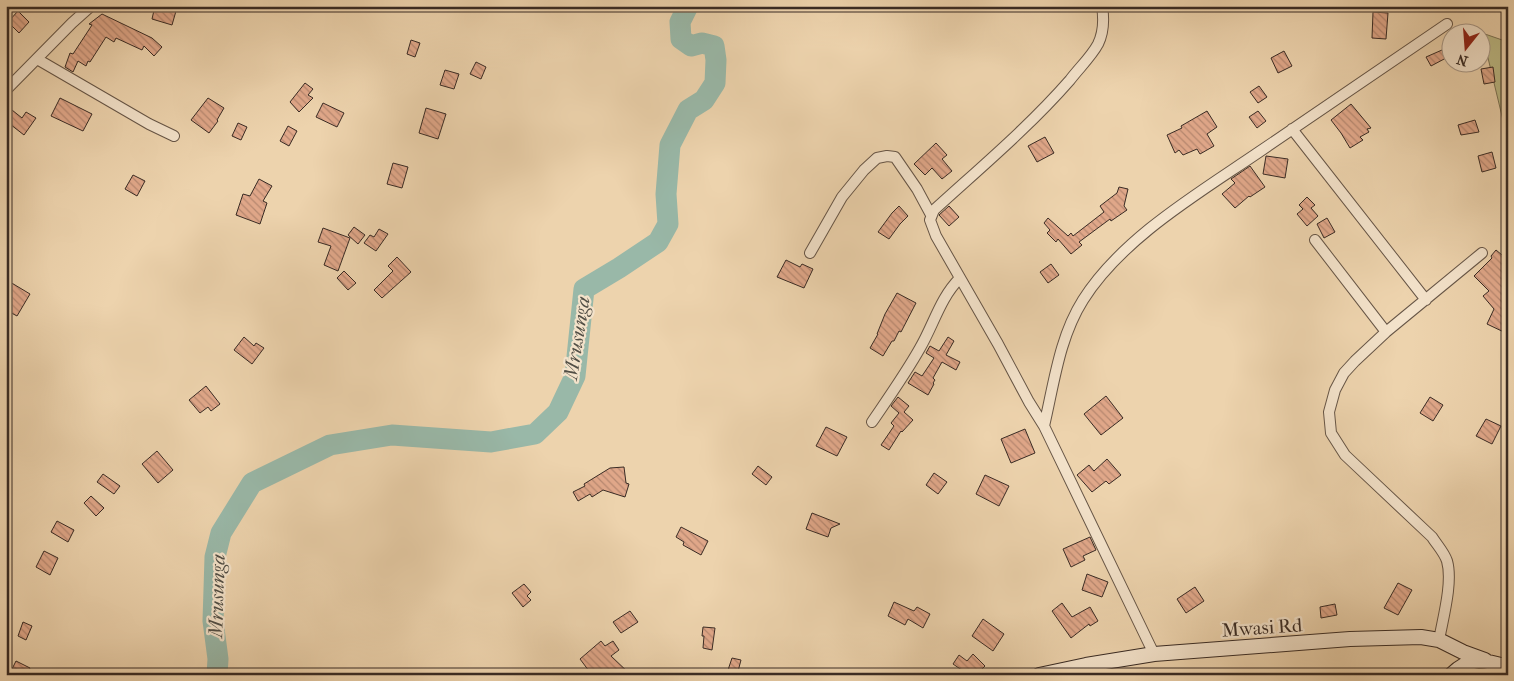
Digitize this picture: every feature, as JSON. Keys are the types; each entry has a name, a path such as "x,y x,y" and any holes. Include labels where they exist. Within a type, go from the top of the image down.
{"street":[{"path":"6,90 91,6"},
{"path":"1102,6 1104,19 1102,35 1098,45 1045,108 934,210 930,220 932,228 998,344 1024,395 1044,426 1154,654"},
{"path":"1044,426 1060,354 1072,321 1083,300 1096,282 1124,251 1147,231 1292,129 1442,27"},
{"path":"37,59 149,124 174,136"},
{"path":"1292,129 1426,300"},
{"path":"810,253 842,197 864,170 877,158 887,156 894,158 917,189 931,215"},
{"path":"1315,240 1386,332"},
{"path":"1439,640 1447,602 1448,571 1447,561 1443,552 1432,537 1345,455 1330,434 1329,412 1335,390 1344,373 1355,360 1482,252"},
{"path":"872,422 914,360 949,289 960,278"},
{"name":"Mwasi Rd","path":"1039,675 1154,654 1350,639 1420,637 1439,640 1463,652 1508,667"},
{"path":"1451,675 1469,662 1485,660"}],"shaded area":[{"path":"1492,36 1508,42 1508,141 1491,72"}],"building":[{"path":"155,6 176,11 172,25 152,19"},
{"path":"18,11 29,22 19,33 8,22"},
{"path":"1373,12 1388,13 1386,39 1372,38"},
{"path":"102,14 152,38 162,47 154,56 144,46 142,50 116,38 114,42 106,37 90,62 88,61 86,66 78,61 73,72 65,67 70,53 73,54 92,25 89,24"},
{"path":"411,40 420,43 415,57 407,54"},
{"path":"1442,50 1442,60 1431,66 1426,57"},
{"path":"1284,51 1292,66 1278,73 1271,58"},
{"path":"476,62 486,67 481,79 470,74"},
{"path":"1492,67 1495,82 1484,84 1482,72 1492,72"},
{"path":"445,70 459,74 454,89 440,85"},
{"path":"305,83 313,89 308,95 313,98 299,112 290,102"},
{"path":"1259,86 1267,97 1258,103 1250,92"},
{"path":"60,98 92,114 83,131 51,116"},
{"path":"208,98 224,108 218,121 209,133 191,120"},
{"path":"323,103 344,113 337,127 316,117"},
{"path":"1351,104 1371,128 1367,129 1369,132 1360,137 1363,140 1350,148 1331,120"},
{"path":"426,108 446,114 438,139 419,133"},
{"path":"12,110 22,118 26,112 36,118 24,135 6,121 6,117"},
{"path":"1207,111 1217,127 1207,134 1214,146 1200,154 1197,149 1183,155 1179,150 1175,153 1167,135 1182,128 1181,126"},
{"path":"1258,111 1266,121 1257,128 1249,117"},
{"path":"1475,120 1479,132 1461,135 1458,125"},
{"path":"238,123 247,127 241,140 232,136"},
{"path":"288,126 297,131 289,146 280,141"},
{"path":"1045,137 1054,153 1037,162 1028,146"},
{"path":"936,143 947,155 942,159 952,171 942,179 932,168 925,175 914,164"},
{"path":"1492,152 1496,168 1482,172 1478,156"},
{"path":"1266,156 1288,159 1285,178 1263,174"},
{"path":"393,163 408,167 402,188 387,184"},
{"path":"1250,166 1265,187 1249,196 1235,208 1222,194 1235,183 1231,179"},
{"path":"133,175 145,181 137,196 125,189"},
{"path":"259,179 272,186 263,201 267,203 260,224 236,215 243,194 250,196"},
{"path":"1119,187 1128,189 1124,206 1127,210 1111,221 1110,219 1079,242 1082,245 1071,254 1058,239 1056,242 1047,233 1050,230 1044,223 1048,218 1068,236 1071,233 1073,236 1104,212 1100,206 1117,193"},
{"path":"1307,197 1315,205 1311,208 1318,216 1307,226 1297,214 1303,209 1299,205"},
{"path":"899,206 908,216 889,239 878,232"},
{"path":"949,206 959,217 949,226 939,215"},
{"path":"1327,218 1335,232 1324,238 1317,224"},
{"path":"354,227 365,235 358,244 348,235"},
{"path":"323,228 350,238 338,271 324,265 331,246 318,242"},
{"path":"379,229 388,234 376,251 364,243 370,235 374,237"},
{"path":"1496,250 1508,260 1508,334 1487,324 1494,309 1483,296 1489,291 1474,276 1492,258 1491,256"},
{"path":"397,257 411,272 382,298 374,290 393,271 388,266"},
{"path":"786,260 800,267 802,264 813,269 804,288 777,277"},
{"path":"1051,264 1059,275 1048,283 1040,272"},
{"path":"344,271 356,283 348,290 337,278"},
{"path":"10,282 30,294 17,316 6,310 6,289"},
{"path":"897,293 916,303 901,332 899,331 883,356 870,348 878,334 885,314"},
{"path":"244,337 254,346 256,343 264,348 252,364 234,350"},
{"path":"948,337 954,341 946,355 960,362 956,370 942,362 933,378 935,380 934,384 928,395 908,383 915,372 922,376 934,358 926,353 930,346 939,351"},
{"path":"206,386 220,404 211,411 208,407 200,413 189,400"},
{"path":"1106,396 1123,418 1101,435 1084,414"},
{"path":"898,397 909,406 904,412 913,420 901,431 889,450 881,445 894,426 891,423 899,413 891,406"},
{"path":"1430,397 1443,405 1433,421 1420,413"},
{"path":"1486,419 1501,426 1492,444 1476,436"},
{"path":"826,427 847,437 837,456 816,446"},
{"path":"1025,429 1035,453 1011,463 1001,439"},
{"path":"157,451 173,470 158,483 142,464"},
{"path":"1107,459 1121,475 1109,484 1106,481 1092,492 1077,475 1089,465 1094,471"},
{"path":"758,466 772,477 766,485 752,474"},
{"path":"624,467 626,483 629,484 625,497 603,490 592,497 590,494 578,501 573,492 610,468"},
{"path":"934,473 947,482 938,494 926,485"},
{"path":"103,474 120,486 114,494 97,482"},
{"path":"985,475 1009,486 999,506 976,494"},
{"path":"91,496 104,508 96,516 84,503"},
{"path":"812,513 840,524 831,528 828,537 806,529"},
{"path":"57,521 74,530 68,542 51,532"},
{"path":"681,527 708,541 701,555 683,545 684,542 676,537"},
{"path":"1090,537 1096,550 1083,556 1085,560 1071,567 1063,549"},
{"path":"44,551 58,558 50,575 36,567"},
{"path":"1087,574 1108,582 1102,597 1082,590"},
{"path":"1398,583 1412,590 1398,615 1384,608"},
{"path":"524,584 531,592 527,596 531,600 523,607 512,593"},
{"path":"1195,587 1204,601 1186,613 1177,599"},
{"path":"894,602 914,611 917,607 930,614 923,628 908,619 905,625 888,616"},
{"path":"1062,603 1072,617 1090,607 1098,621 1090,626 1089,624 1071,638 1052,611"},
{"path":"1335,604 1337,615 1321,618 1320,607"},
{"path":"630,611 638,622 621,633 613,622"},
{"path":"983,619 1004,634 993,651 972,636"},
{"path":"23,622 32,626 26,640 18,636"},
{"path":"703,627 715,628 712,650 703,648"},
{"path":"601,641 605,646 613,641 619,650 611,656 631,675 592,675 580,659"},
{"path":"973,654 985,666 976,675 969,675 953,664 959,655 967,661"},
{"path":"732,658 741,660 737,675 727,673"},
{"path":"16,661 30,668 27,675 9,675"}],"waterway":[{"name":"Mrusunga","path":"217,675 218,659 213,621 215,557 221,533 252,483 330,445 392,435 491,442 535,434 558,412 575,376 584,289 658,242 668,224 666,194 670,145 688,110 704,100 715,83 716,60 714,46 702,43 691,46 681,39 680,22 688,6"}]}
